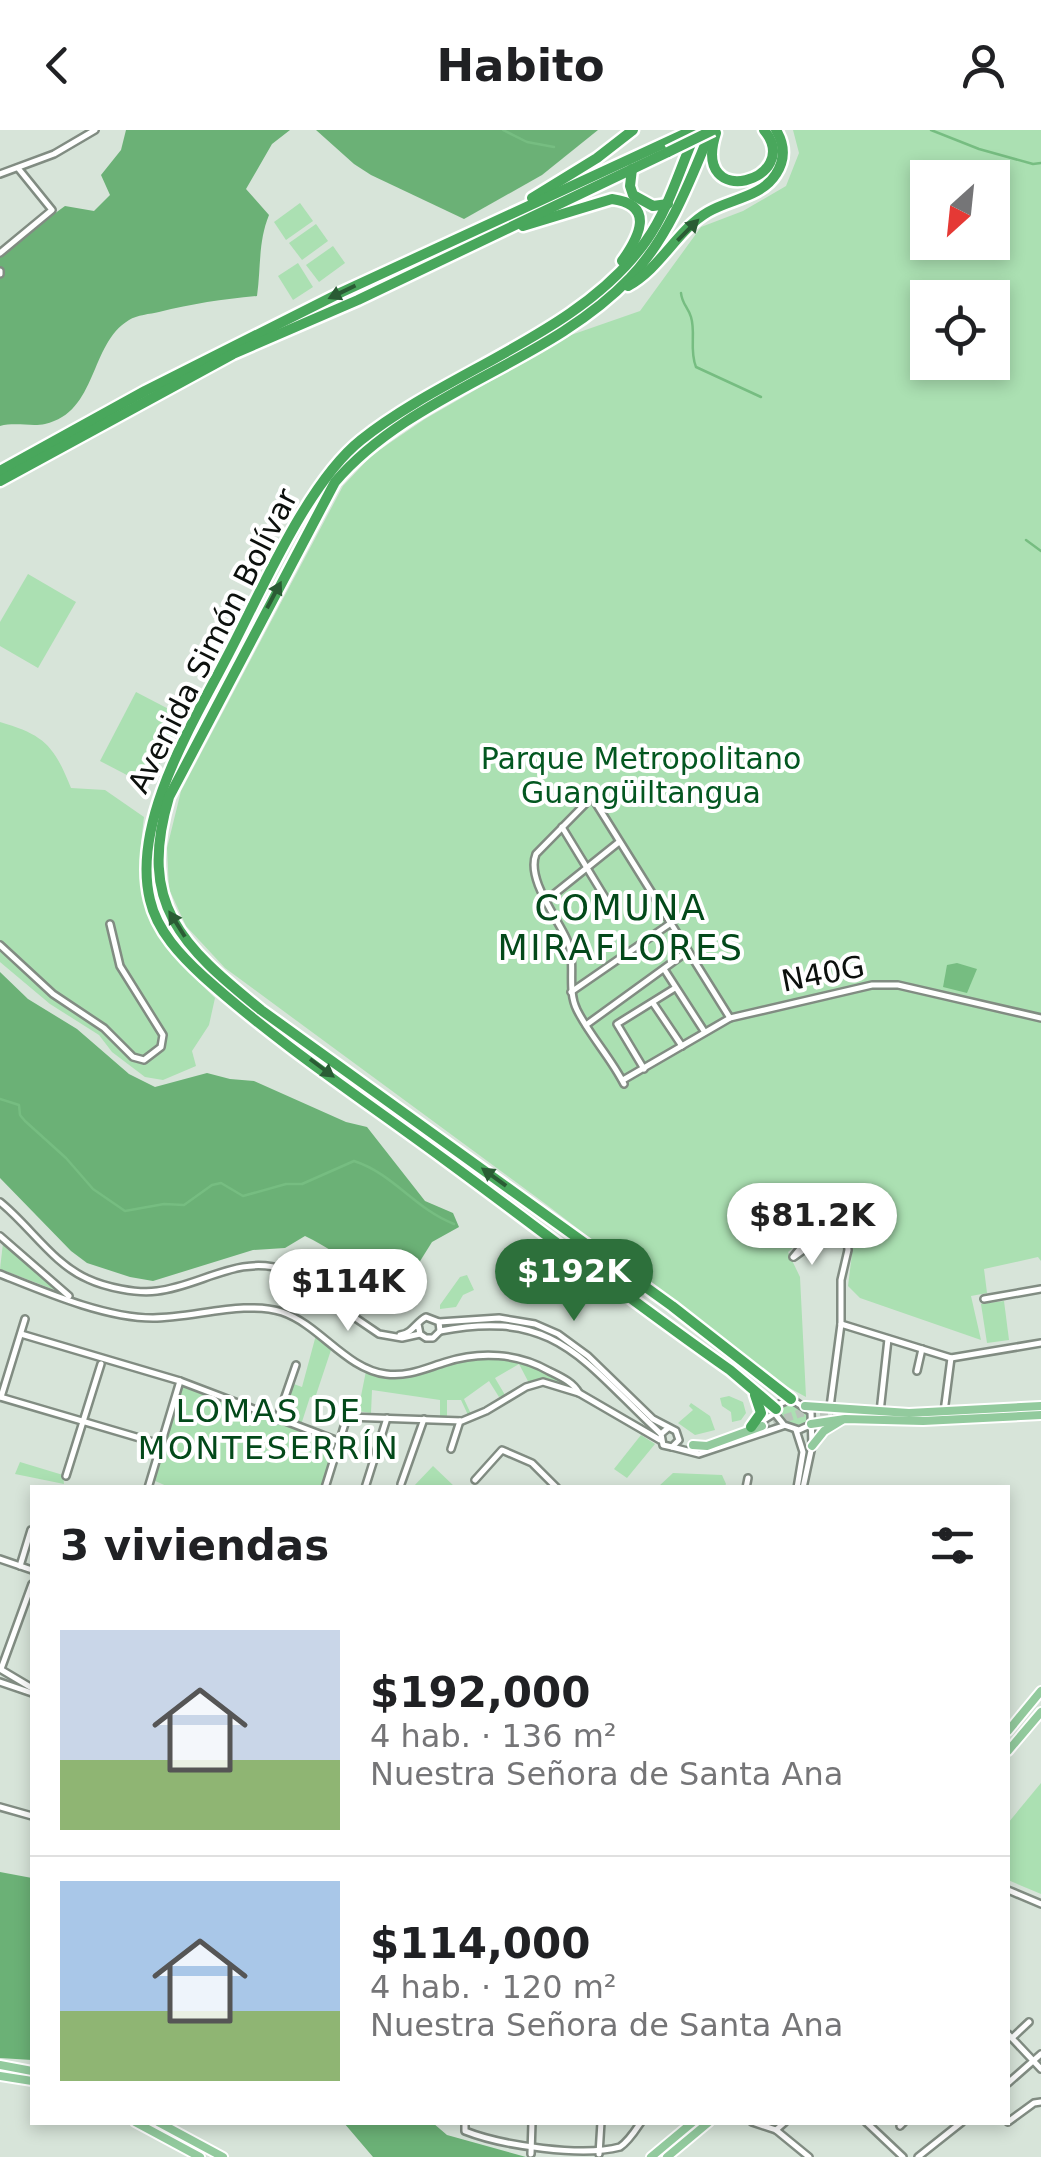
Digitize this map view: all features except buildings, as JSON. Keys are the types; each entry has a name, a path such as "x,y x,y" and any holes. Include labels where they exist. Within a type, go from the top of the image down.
{"highway":[{"path":"507,216 633,130"},
{"path":"0,481 233,354 358,300 632,169 695,130"},
{"name":"Avenida Simón Bolívar","path":"695,130 668,204 609,290 374,430 349,450 318,486 172,768 146,844 146,882 165,935 203,976 750,1386 776,1411"},
{"path":"0,471 255,336 507,216 667,147 714,130 714,166 724,177 740,182 756,179 769,163 772,145 764,130"},
{"name":"Avenida Simón Bolívar","path":"714,130 666,228 636,271 562,330 366,449 335,482 186,762 163,817 159,839 160,884 176,924 214,972 672,1306 791,1399"},
{"path":"609,290 644,275 703,215 750,194 772,179 783,152 776,130"},
{"path":"632,169 630,186 634,195 653,206 668,204"},
{"path":"489,236 612,199 624,201 640,216 640,230 609,290"},
{"path":"241,630 253,636"},
{"path":"646,1290 667,1311 770,1389"},
{"path":"750,1386 761,1404 756,1427"}],"main road":[{"path":"805,1406 875,1412 1041,1406"},
{"path":"811,1425 844,1415 875,1412"},
{"path":"812,1446 844,1415 923,1421 1041,1415"},
{"path":"693,1444 707,1446 756,1427"},
{"path":"1010,1728 1041,1691"},
{"path":"1010,1750 1041,1712"},
{"path":"0,2065 30,2070"},
{"path":"0,2076 30,2081"},
{"path":"140,2125 200,2157"},
{"path":"164,2125 224,2157"},
{"path":"651,2157 689,2125"},
{"path":"667,2157 704,2125"}],"street":[{"path":"0,174 54,154 94,130"},
{"path":"0,253 52,210 18,168"},
{"path":"688,951 586,1025 571,992 570,946 532,862 592,797 730,1018"},
{"path":"562,827 612,909"},
{"path":"548,900 619,842"},
{"path":"571,992 670,923"},
{"path":"0,945 53,994 104,1028 133,1057 144,1060 162,1047 161,1028 120,966 110,924"},
{"path":"113,941 118,931"},
{"path":"664,969 704,1031"},
{"name":"N40G","path":"586,1025 624,1082 730,1018 872,986 898,984 1041,1018"},
{"path":"644,1069 617,1024 675,988"},
{"path":"653,1002 682,1046"},
{"path":"0,1202 67,1265 92,1281 159,1291 243,1266 276,1267 387,1336 420,1334 430,1339 440,1331 499,1324 527,1329 556,1340 661,1437 666,1447 699,1454 784,1425"},
{"path":"830,1408 841,1324 840,1280 848,1242 846,1230 840,1226 827,1227 806,1240 793,1256 799,1257 827,1233 840,1233 848,1242"},
{"path":"0,1236 58,1288 93,1309 134,1317 270,1309 299,1320 376,1372 404,1374 464,1357 508,1356 541,1366 569,1382 579,1393"},
{"path":"0,1274 76,1300"},
{"path":"984,1299 1041,1289"},
{"path":"1027,1291 1041,1297"},
{"path":"387,1336 405,1334 426,1317 439,1322 499,1318 527,1322 558,1334 584,1353 653,1419 693,1444"},
{"path":"25,1319 0,1398 160,1444"},
{"path":"439,1322 440,1331"},
{"path":"418,1324 420,1334"},
{"path":"841,1324 952,1358 1041,1343"},
{"path":"21,1334 180,1382 338,1441"},
{"path":"875,1412 888,1339"},
{"path":"917,1371 922,1349"},
{"path":"944,1412 952,1358"},
{"path":"66,1476 101,1364"},
{"path":"277,1420 296,1364"},
{"path":"149,1485 180,1382"},
{"path":"326,1485 346,1418 460,1421 537,1383 579,1393 661,1437"},
{"path":"756,1427 776,1411 780,1402 791,1399 811,1412 812,1446 801,1485"},
{"path":"776,1411 784,1425 796,1430 811,1425"},
{"path":"366,1485 387,1418"},
{"path":"401,1484 424,1419"},
{"path":"452,1449 460,1421"},
{"path":"661,1437 668,1428"},
{"path":"796,1430 802,1452 800,1485"},
{"path":"672,1447 679,1437"},
{"path":"474,1480 504,1450 532,1463 551,1485"},
{"path":"747,1485 748,1478"},
{"path":"20,1566 30,1536"},
{"path":"0,1559 30,1569"},
{"path":"30,1589 1,1669 30,1689"},
{"path":"0,1682 30,1690"},
{"path":"0,1807 30,1815"},
{"path":"1010,1891 1041,1904"},
{"path":"1028,2022 1010,2036 1041,2068"},
{"path":"1010,2081 1041,2054"},
{"path":"1010,2120 1041,2102"},
{"path":"465,2125 465,2131 531,2154 598,2156 620,2147 638,2125"},
{"path":"531,2154 532,2125"},
{"path":"598,2156 600,2125"},
{"path":"761,2125 776,2130 810,2157"},
{"path":"776,2130 782,2125"},
{"path":"869,2125 897,2155"},
{"path":"918,2157 958,2125"},
{"path":"1000,2129 1004,2125"}],"green space":[{"name":"Parque Metropolitano Guangüiltangua","path":"793,130 1041,130 1041,1261 1038,1257 984,1269 987,1293 971,1296 981,1340 860,1298 848,1286 854,1238 837,1222 812,1230 788,1252 800,1277 806,1397 775,1380 547,1205 225,968 186,926 169,889 167,848 181,791 343,486 372,455 425,419 571,335 640,311 701,227 743,211 786,186 799,153"},
{"path":"300,203 313,221 286,240 274,222"},
{"path":"316,224 328,241 302,260 289,243"},
{"path":"333,246 345,263 319,282 306,265"},
{"path":"298,263 313,287 293,300 278,276"},
{"path":"28,574 76,602 38,668 0,646 0,622"},
{"path":"136,692 184,717 148,786 100,761"},
{"path":"0,722 28,732 46,744 71,788 105,790 144,817 141,877 150,919 174,955 215,998 209,1025 192,1051 196,1066 163,1080 145,1077 112,1052 99,1035 50,1004 0,962"},
{"path":"3,1243 55,1290 0,1269"},
{"path":"346,1274 370,1291 361,1303 337,1286"},
{"path":"467,1275 474,1290 463,1295 456,1307 440,1309 460,1277"},
{"path":"1004,1301 1009,1340 987,1343 981,1304"},
{"path":"316,1335 333,1344 300,1428 338,1442 325,1485 164,1485 153,1480 180,1381 277,1420 291,1383 302,1387"},
{"path":"508,1356 541,1366 579,1390 551,1384 530,1385 519,1364 495,1378 505,1395 499,1397 489,1381 464,1399 471,1414 468,1415 461,1400 447,1400 447,1418 440,1417 440,1400 372,1390 371,1413 358,1411 366,1371 403,1374 463,1357"},
{"path":"729,1396 743,1402 746,1413 741,1420 732,1422 731,1412 722,1406 720,1398"},
{"path":"691,1403 710,1416 715,1430 695,1435 678,1423 693,1410"},
{"path":"791,1403 807,1413 808,1423 795,1427 782,1420 780,1405"},
{"path":"641,1435 655,1444 627,1478 614,1469"},
{"path":"20,1462 63,1475 64,1484 15,1474"},
{"path":"433,1466 453,1485 415,1485"},
{"path":"673,1473 722,1475 726,1484 726,1485 660,1485"},
{"path":"1041,1783 1041,1894 1010,1881 1010,1821"}],"shaded area":[{"path":"126,130 290,130 272,144 246,189 269,215 261,245 257,296 132,318 106,345 84,392 62,417 40,425 0,426 0,253 65,206 94,211 110,195 101,175 121,150"},
{"path":"316,130 598,130 542,175 464,219 371,175"},
{"path":"957,963 977,969 967,993 943,987 947,965"},
{"path":"0,972 28,999 77,1029 129,1074 155,1087 207,1073 254,1081 346,1122 367,1127 425,1201 453,1213 459,1227 432,1242 402,1290 392,1282 383,1286 305,1236 285,1248 253,1250 153,1281 87,1263 0,1178"},
{"path":"0,1872 30,1878 30,2060 0,2058"},
{"path":"346,2125 435,2125 447,2135 526,2157 373,2157"}],"waterway":[{"path":"503,130 527,142 554,147"},
{"path":"931,130 979,149 1041,163"},
{"path":"681,293 692,323 696,367 761,397"},
{"path":"1026,540 1041,551"},
{"path":"0,1099 19,1105 25,1121 93,1189 125,1211 164,1204 184,1205 221,1183 243,1196 286,1184 302,1184 354,1161 381,1174 428,1210 454,1224"}],"tunnel":[{"path":"762,1426 801,1413 833,1411"}],"district":[{"name":"COMUNA MIRAFLORES","path":"621,928"},
{"name":"LOMAS DE MONTESERRÍN","path":"269,1430"}]}
